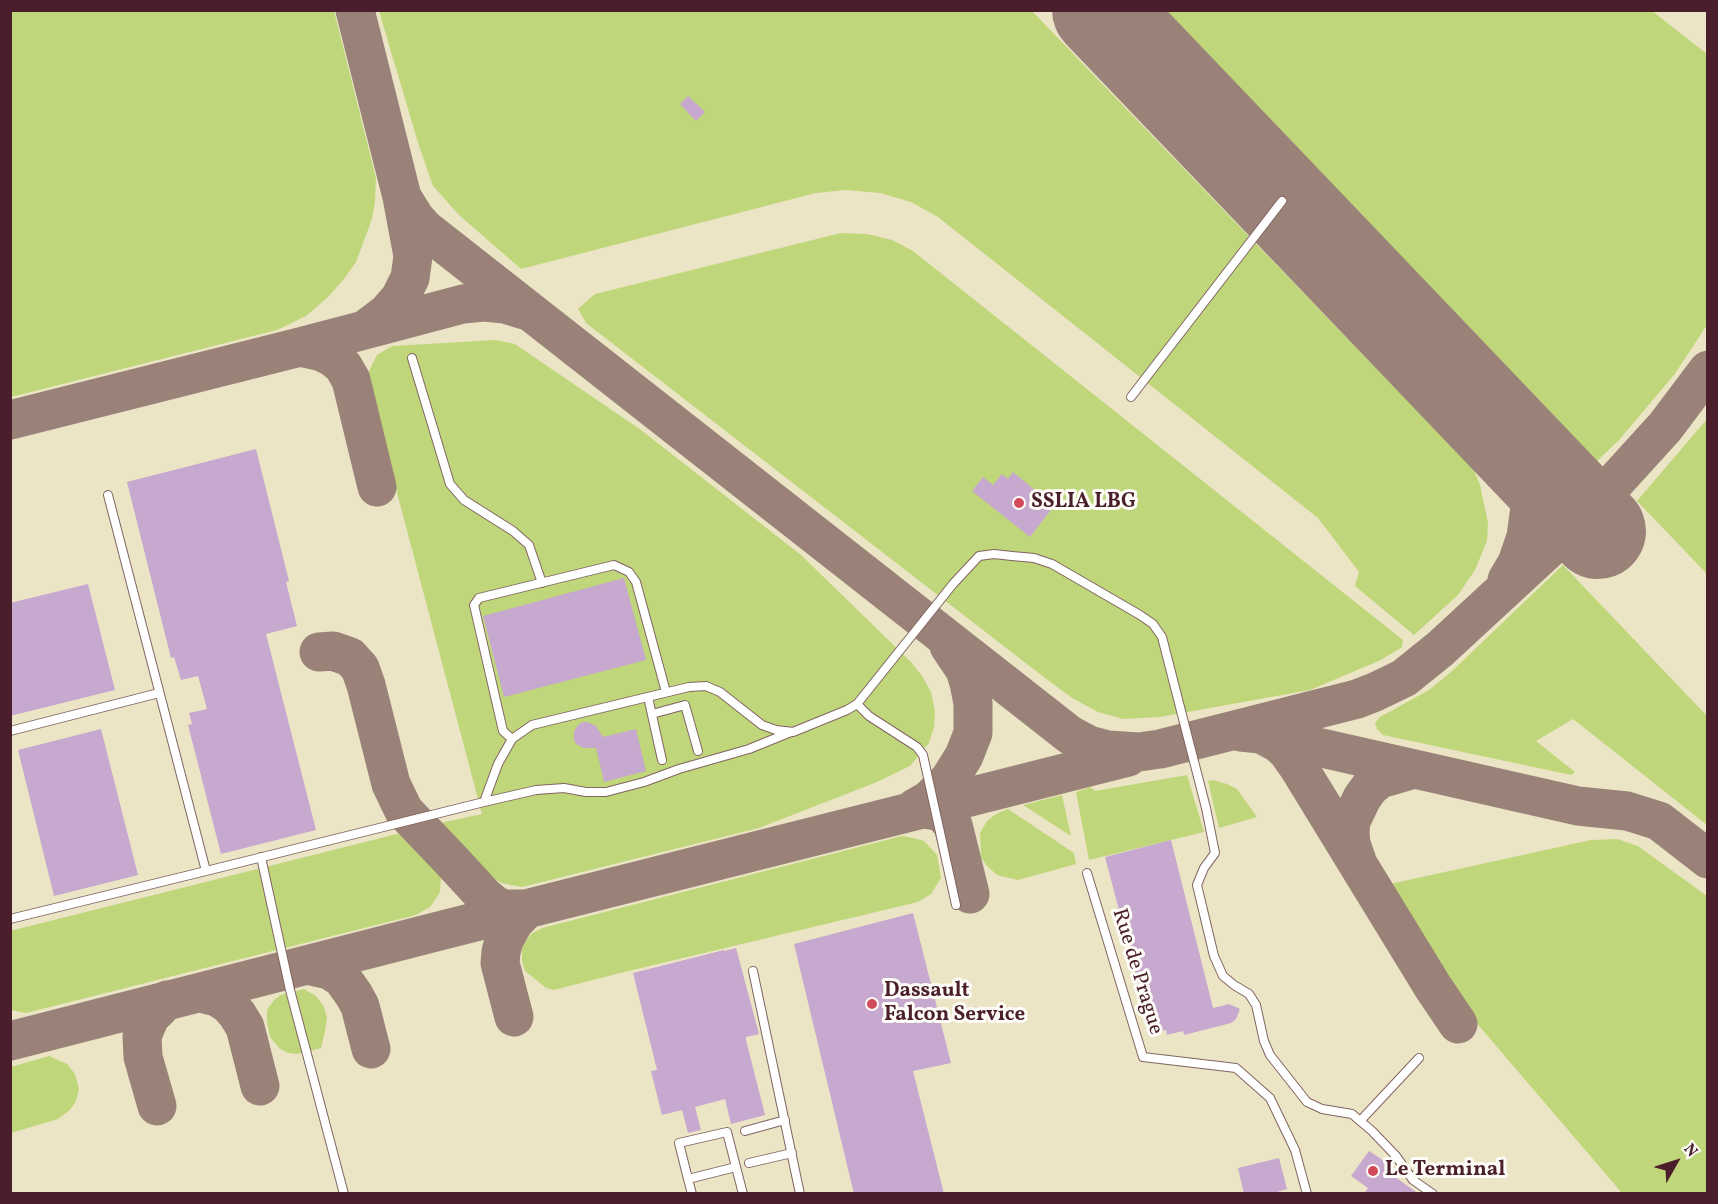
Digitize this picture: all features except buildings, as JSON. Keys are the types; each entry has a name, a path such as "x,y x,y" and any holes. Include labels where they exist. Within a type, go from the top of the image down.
{"lane":[{"path":"1131,397 1282,201"},
{"path":"412,358 450,484 464,500 513,531 529,545 542,583"},
{"path":"108,495 206,871"},
{"path":"10,919 537,790 564,788 586,792 606,792 749,749 847,710 856,704 953,584 979,556 994,554 1035,558 1052,564 1140,615 1153,624 1162,637 1206,808 1215,853 1204,868 1197,885 1214,956 1223,976 1234,986 1249,994 1256,1005 1264,1041 1270,1055 1307,1102 1322,1109 1352,1114 1361,1120 1396,1156 1413,1180 1433,1194"},
{"path":"512,739 503,731 474,605 479,598 614,565 629,572 636,582 666,692"},
{"path":"484,802 498,764 512,739 532,725 666,692 706,686 720,692 762,724 776,730 793,732"},
{"path":"10,731 159,693"},
{"path":"648,697 662,760"},
{"path":"856,704 869,716 917,747 923,754 956,905"},
{"path":"652,714 685,705 698,751"},
{"path":"261,857 290,990 344,1194"},
{"name":"Rue de Prague","path":"1087,873 1143,1057 1236,1068 1270,1098 1295,1150 1307,1194"},
{"path":"753,970 800,1193"},
{"path":"1361,1120 1419,1058"},
{"path":"745,1131 785,1120"},
{"path":"692,1194 679,1143 727,1131 742,1194"},
{"path":"748,1163 792,1153"},
{"path":"688,1179 736,1167"}],"green space":[{"path":"11,10 334,11 376,178 372,219 356,262 344,279 306,316 277,330 11,397"},
{"path":"379,11 1032,11 1474,470 1480,485 1488,523 1487,541 1475,570 1458,595 1414,635 1355,586 1359,572 1318,518 938,217 911,202 880,193 846,190 816,193 521,269 459,215 433,186"},
{"path":"1166,11 1652,11 1707,54 1707,325 1674,375 1619,440 1597,461"},
{"path":"841,233 867,234 892,240 913,251 1403,640 1402,647 1381,660 1310,690 1160,717 1123,719 1098,712 1072,698 1045,678 586,323 578,309 595,294"},
{"path":"496,340 515,344 641,430 801,555 911,662 931,692 935,712 934,727 929,743 910,766 877,782 759,828 522,887 501,883 480,869 440,823 482,814 369,387 368,373 377,355 392,346"},
{"path":"1707,419 1707,574 1637,501"},
{"path":"1563,565 1707,716 1707,825 1573,719 1536,741 1575,772 1571,775 1383,735 1377,729 1375,723 1380,717 1429,690 1451,672"},
{"path":"1187,775 1204,832 1089,860 1076,792 1090,787 1095,791"},
{"path":"1213,780 1237,789 1257,817 1219,828 1208,781"},
{"path":"1062,795 1071,836 1023,805"},
{"path":"1008,809 1074,853 1076,864 1018,880 997,875 981,857 980,833 987,821"},
{"path":"397,834 407,837 441,877 440,892 430,907 416,915 26,1013 11,1010 10,931"},
{"path":"902,836 924,841 937,855 941,878 931,894 918,902 554,990 546,988 525,971 522,947 531,934 542,928"},
{"path":"1617,839 1638,846 1707,896 1707,1193 1622,1193 1468,1013 1390,884 1591,840"},
{"path":"304,989 316,996 324,1007 327,1018 321,1048 297,1054 288,1053 279,1048 270,1037 267,1010 281,995"},
{"path":"49,1056 67,1064 75,1074 79,1089 76,1101 70,1110 58,1119 11,1133 11,1067"}],"taxiway":[{"path":"355,10 402,197 413,256 410,278 400,298 387,313 366,329"},
{"path":"402,197 425,229 1070,735 1089,745 1108,750 1139,752 1160,749 1357,699 1404,678 1440,649 1584,516 1665,427 1708,370"},
{"path":"10,420 463,304 484,302 505,304 528,311"},
{"path":"300,347 332,357 343,366 351,380 377,487"},
{"path":"1507,580 1517,563 1526,537 1530,507 1528,482 1521,459 1512,441"},
{"path":"915,808 929,800 949,780 964,756 973,733 973,703 969,683 965,670 949,646"},
{"path":"319,652 333,651 350,657 360,668 391,784 404,811 495,905 503,909 527,909"},
{"path":"1241,732 1260,734 1578,806 1627,811 1659,821 1708,859"},
{"path":"1265,736 1287,751 1299,768 1458,1024"},
{"path":"10,1041 1128,757"},
{"path":"1357,861 1350,833 1351,821 1362,798 1380,779 1414,769"},
{"path":"920,809 943,813 953,825 970,894"},
{"path":"514,1017 500,963 501,952 504,940 514,922 527,909"},
{"path":"307,965 329,970 342,978 360,1006 371,1049"},
{"path":"201,993 217,997 237,1014 245,1027 260,1086"},
{"path":"157,1106 143,1057 142,1036 150,1017 167,1000"}],"runway":[{"path":"1100,10 1598,531"}],"place":[{"name":"SSLIA LBG","path":"1019,503"},
{"name":"Dassault Falcon Service","path":"872,1004"},
{"name":"Le Terminal","path":"1373,1171"}]}
